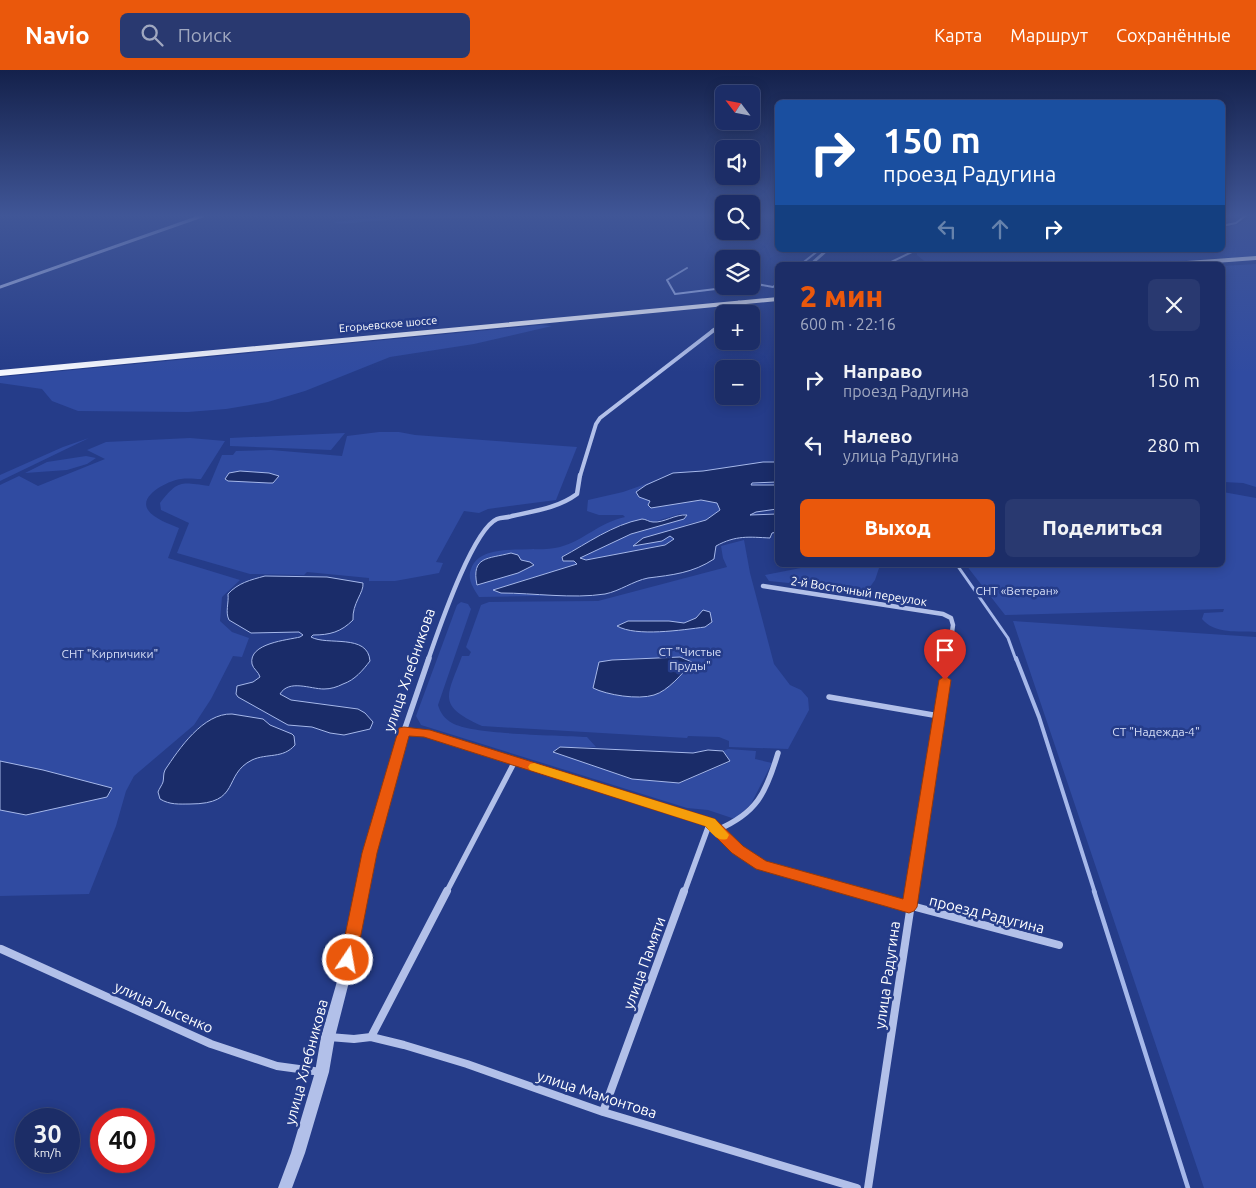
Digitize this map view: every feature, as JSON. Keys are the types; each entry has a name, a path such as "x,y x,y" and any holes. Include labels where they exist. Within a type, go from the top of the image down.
{"main road":[{"name":"Егорьевское шоссе","path":"0,372 775,299"}],"street":[{"path":"0,287 54,268"},
{"name":"улица Хлебникова","path":"284,1188 298,1153 322,1072 328,1037 344,978 370,853 404,731 466,561 482,533 494,520 552,508 570,500 577,494 580,475 596,424 600,418 614,405 715,329"},
{"name":"2-й Восточный переулок","path":"763,586 943,614 951,618"},
{"name":"улица Радугина","path":"868,1188 953,625 951,618"},
{"path":"829,697 939,716"},
{"name":"проезд Радугина","path":"404,731 425,733 710,822 746,856 761,865 909,907 1059,945"},
{"path":"718,830 738,822 748,814 761,798 769,782 778,753"},
{"path":"371,1037 515,761"},
{"name":"улица Памяти","path":"603,1112 710,822"},
{"name":"улица Лысенко","path":"1,949 212,1044 277,1066 322,1072"},
{"name":"улица Мамонтова","path":"328,1037 354,1039 371,1037 467,1064 603,1112 857,1188"}],"green space":[{"path":"1225,268 1256,268 1256,487 1243,483 1225,482"},
{"path":"541,325 552,326 474,344 390,357 305,391 268,402 226,409 188,412 78,411 52,401 42,389 0,383 0,377"},
{"path":"379,432 399,432 415,435 577,447 556,500 488,509 479,513 464,511 436,562 443,563 439,573 395,581 369,581 369,578 307,572 304,575 250,574 177,553 189,523 161,510 160,503 171,490 180,484 209,486 222,455 233,455 236,451 271,450 342,456 347,436"},
{"path":"345,433 331,450 230,446 230,438"},
{"path":"89,438 0,481 0,475 63,447"},
{"name":"СНТ \"Кирпичики\"","path":"190,438 225,441 201,479 176,480 163,485 151,494 146,504 148,510 154,516 179,528 168,558 240,580 222,597 220,621 232,632 249,638 242,657 233,656 211,699 194,725 134,776 126,791 116,826 89,894 0,896 0,485 19,476 38,486 105,459 87,450 106,442"},
{"path":"86,456 96,458 87,464 67,470 25,473 47,462"},
{"path":"657,480 646,485 639,497 651,501 651,508 701,500 717,503 720,510 706,520 687,524 662,541 670,536 674,539 664,545 585,560 580,558 631,534 684,519 687,515 680,514 653,522 644,519 611,529 562,557 577,564 494,590 501,593 585,595 479,597 471,583 470,573 477,560 486,554 497,551 550,549 569,544 607,523 625,517 623,515 599,515 587,511 588,500 623,492"},
{"name":"СНТ «Ветеран»","path":"1225,492 1256,498 1256,632 1220,629 1207,624 1202,619 1204,613 1223,612 1224,609 1005,615 968,567 1225,567"},
{"name":"СТ \"Чистые Пруды\"","path":"744,540 750,573 774,664 790,685 801,690 808,698 809,710 788,749 729,747 729,741 719,737 688,736 687,738 482,726 457,712 452,705 449,699 452,681 462,656 469,656 471,652 466,647 481,605 489,602 598,601 727,567 721,546"},
{"path":"806,567 879,567 875,580 867,591 769,581 765,575"},
{"path":"461,602 468,604 471,609 438,705 443,716 449,721 463,727 478,730 587,737 596,747 560,747 553,752 632,779 680,783 730,762 723,751 728,749 756,751 755,759 772,763 751,804 735,819 708,810 687,808 421,725 416,716 457,605"},
{"name":"СТ \"Надежда-4\"","path":"1013,621 1256,637 1256,1188 1204,1188"}],"shaded area":[{"path":"775,462 775,482 752,483 751,485 775,485 775,509 756,512 750,515 775,514 775,532 772,533 770,538 743,538 723,542 716,546 714,559 706,564 682,573 642,579 605,594 566,596 501,593 493,590 577,564 574,561 563,561 562,557 620,526 642,519 657,522 687,515 684,519 631,534 580,558 586,560 665,545 674,539 670,536 662,541 633,546 643,538 706,520 720,510 717,503 701,500 651,508 648,505 650,501 639,497 636,492 646,485 673,473"},
{"path":"240,471 269,473 279,476 273,483 228,481 225,479 229,473"},
{"path":"511,553 518,555 521,560 534,565 518,573 477,585 477,569 483,560"},
{"path":"265,576 327,577 363,583 362,591 354,608 353,620 335,632 313,635 311,637 327,641 355,643 368,652 370,661 355,677 336,687 324,689 294,686 284,689 280,694 291,700 358,709 365,713 373,722 370,729 344,735 312,727 288,725 238,697 236,694 237,686 253,682 260,677 252,664 252,657 256,651 278,641 303,635 299,632 251,633 229,620 227,614 228,594 240,585"},
{"path":"703,610 710,612 712,622 705,627 647,632 617,626 628,621 684,623 696,618"},
{"path":"680,657 692,662 670,686 654,695 640,697 623,696 593,688 599,662"},
{"path":"232,714 263,719 270,725 292,734 295,745 285,752 252,760 243,766 225,794 217,799 206,803 182,804 160,799 158,792 163,782 165,770 177,752 193,734 211,719 221,715"},
{"path":"560,747 693,753 708,750 723,751 730,761 679,783 632,779 553,752"},
{"path":"0,761 112,788 107,797 26,815 0,810"}],"waterway":[{"path":"687,268 667,280 675,294 715,289"},
{"path":"760,285 773,287 775,285"},
{"path":"958,567 1008,638 1016,660"},
{"path":"1016,658 1039,717 1095,893"},
{"path":"1094,891 1188,1188"}],"slow traffic":[{"path":"534,767 710,822 722,835"}],"route":[{"path":"348,960 370,853 404,731 425,733 710,822 738,850 761,865 909,907 945,680"}]}
